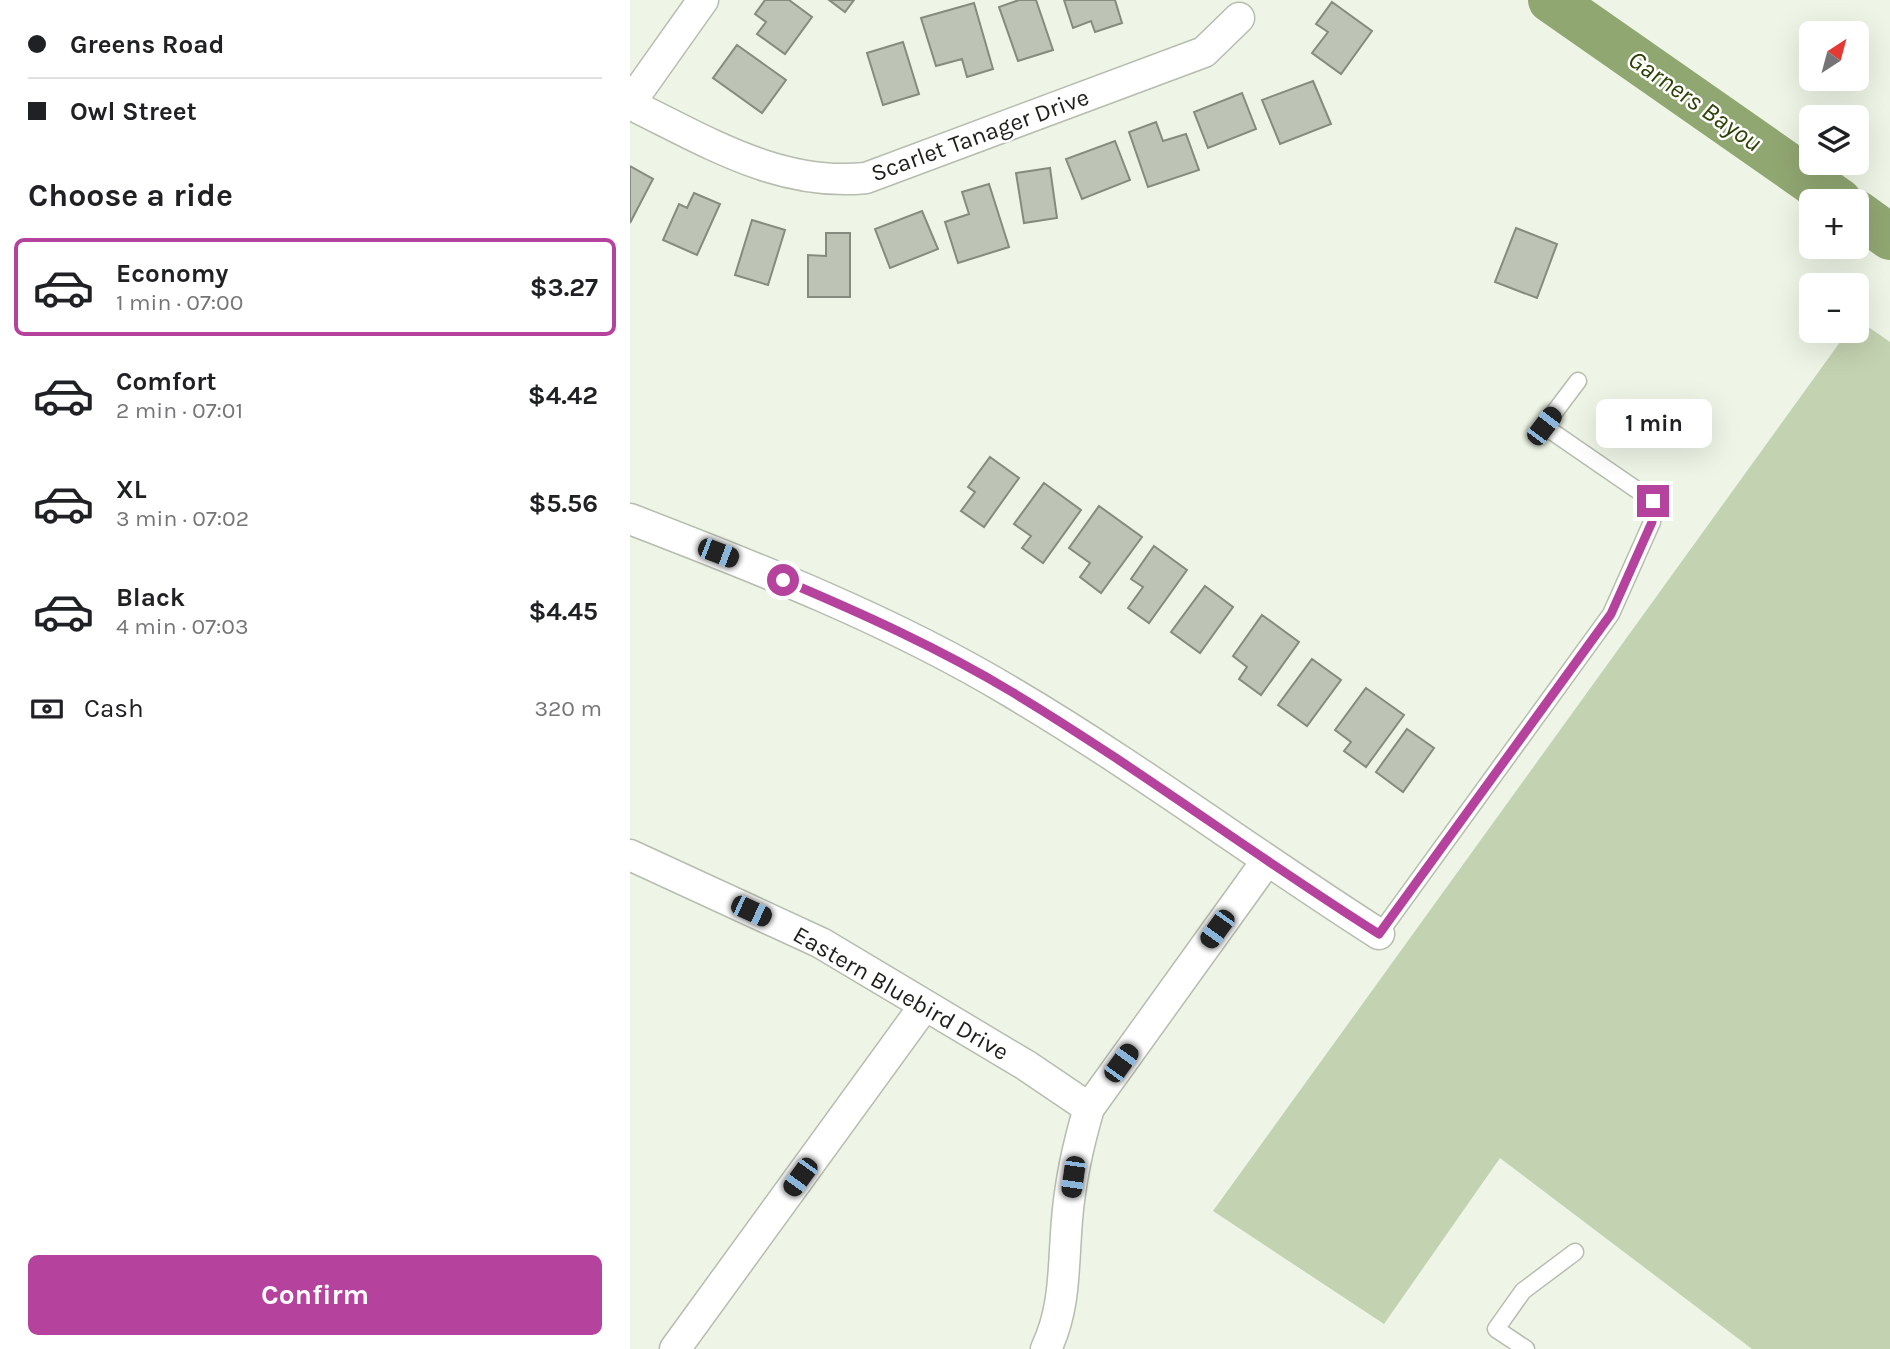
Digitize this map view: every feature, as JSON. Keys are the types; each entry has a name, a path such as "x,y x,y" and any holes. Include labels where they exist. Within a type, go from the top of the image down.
{"street":[{"path":"630,104 703,0"},
{"name":"Scarlet Tanager Drive","path":"630,104 742,158 786,174 834,181 866,178 1204,52 1239,18"},
{"path":"630,519 740,561 871,618 1010,691 1144,776 1266,862 1379,934"},
{"name":"Eastern Bluebird Drive","path":"632,860 821,943 1027,1066 1089,1108"},
{"path":"1046,1349 1057,1326 1063,1294 1067,1220 1076,1155 1089,1108 1266,862"},
{"path":"675,1349 925,1005"}],"lane":[{"path":"1379,934 1611,614 1652,522 1653,501 1544,426 1578,381"},
{"path":"1526,1349 1496,1329 1522,1291 1575,1252"}],"green space":[{"path":"1869,327 1890,342 1890,1349 1752,1349 1500,1158 1384,1324 1213,1211 1839,343 1869,343"}],"building":[{"path":"765,0 789,0 812,17 785,54 757,34 766,22 755,14"},
{"path":"829,0 854,0 845,12"},
{"path":"1019,0 1036,0 1053,50 1018,61 999,7"},
{"path":"1064,0 1115,0 1122,23 1095,32 1091,21 1073,28"},
{"path":"1332,2 1372,31 1341,74 1312,53 1328,32 1316,24"},
{"path":"974,3 993,69 967,77 962,59 936,66 921,18"},
{"path":"903,42 919,94 883,105 867,53"},
{"path":"737,45 786,80 762,113 713,78"},
{"path":"1313,81 1331,124 1280,144 1262,100"},
{"path":"1242,93 1256,129 1208,148 1194,112"},
{"path":"1156,122 1163,141 1186,134 1199,170 1148,187 1129,132"},
{"path":"1115,141 1130,180 1082,199 1066,159"},
{"path":"630,166 653,179 630,223"},
{"path":"1050,168 1057,218 1024,223 1016,173"},
{"path":"989,184 1009,247 958,263 945,222 969,214 962,192"},
{"path":"694,193 720,204 697,255 663,240 679,204 687,208"},
{"path":"922,211 938,249 890,268 875,229"},
{"path":"752,220 785,230 768,285 735,275"},
{"path":"1516,228 1557,244 1537,298 1495,282"},
{"path":"826,233 850,233 850,297 808,297 808,255 826,256"},
{"path":"990,457 1019,478 984,527 961,511 975,492 968,487"},
{"path":"1044,483 1081,510 1043,563 1022,548 1031,536 1014,524"},
{"path":"1099,506 1142,537 1101,593 1080,577 1090,563 1069,548"},
{"path":"1154,546 1187,570 1149,623 1128,608 1143,587 1131,579"},
{"path":"1205,586 1233,607 1200,653 1171,632"},
{"path":"1262,615 1299,642 1261,695 1239,679 1247,667 1233,656"},
{"path":"1312,659 1341,680 1307,726 1278,705"},
{"path":"1366,688 1404,715 1366,767 1344,751 1351,742 1335,730"},
{"path":"1407,729 1434,748 1403,792 1376,772"}],"waterway":[{"name":"Garners Bayou","path":"1551,0 1822,189"},
{"name":"Garners Bayou","path":"1869,222 1890,237"}],"route":[{"path":"783,580 871,618 1010,691 1144,776 1266,862 1379,934 1611,614 1652,522 1653,501"}]}
